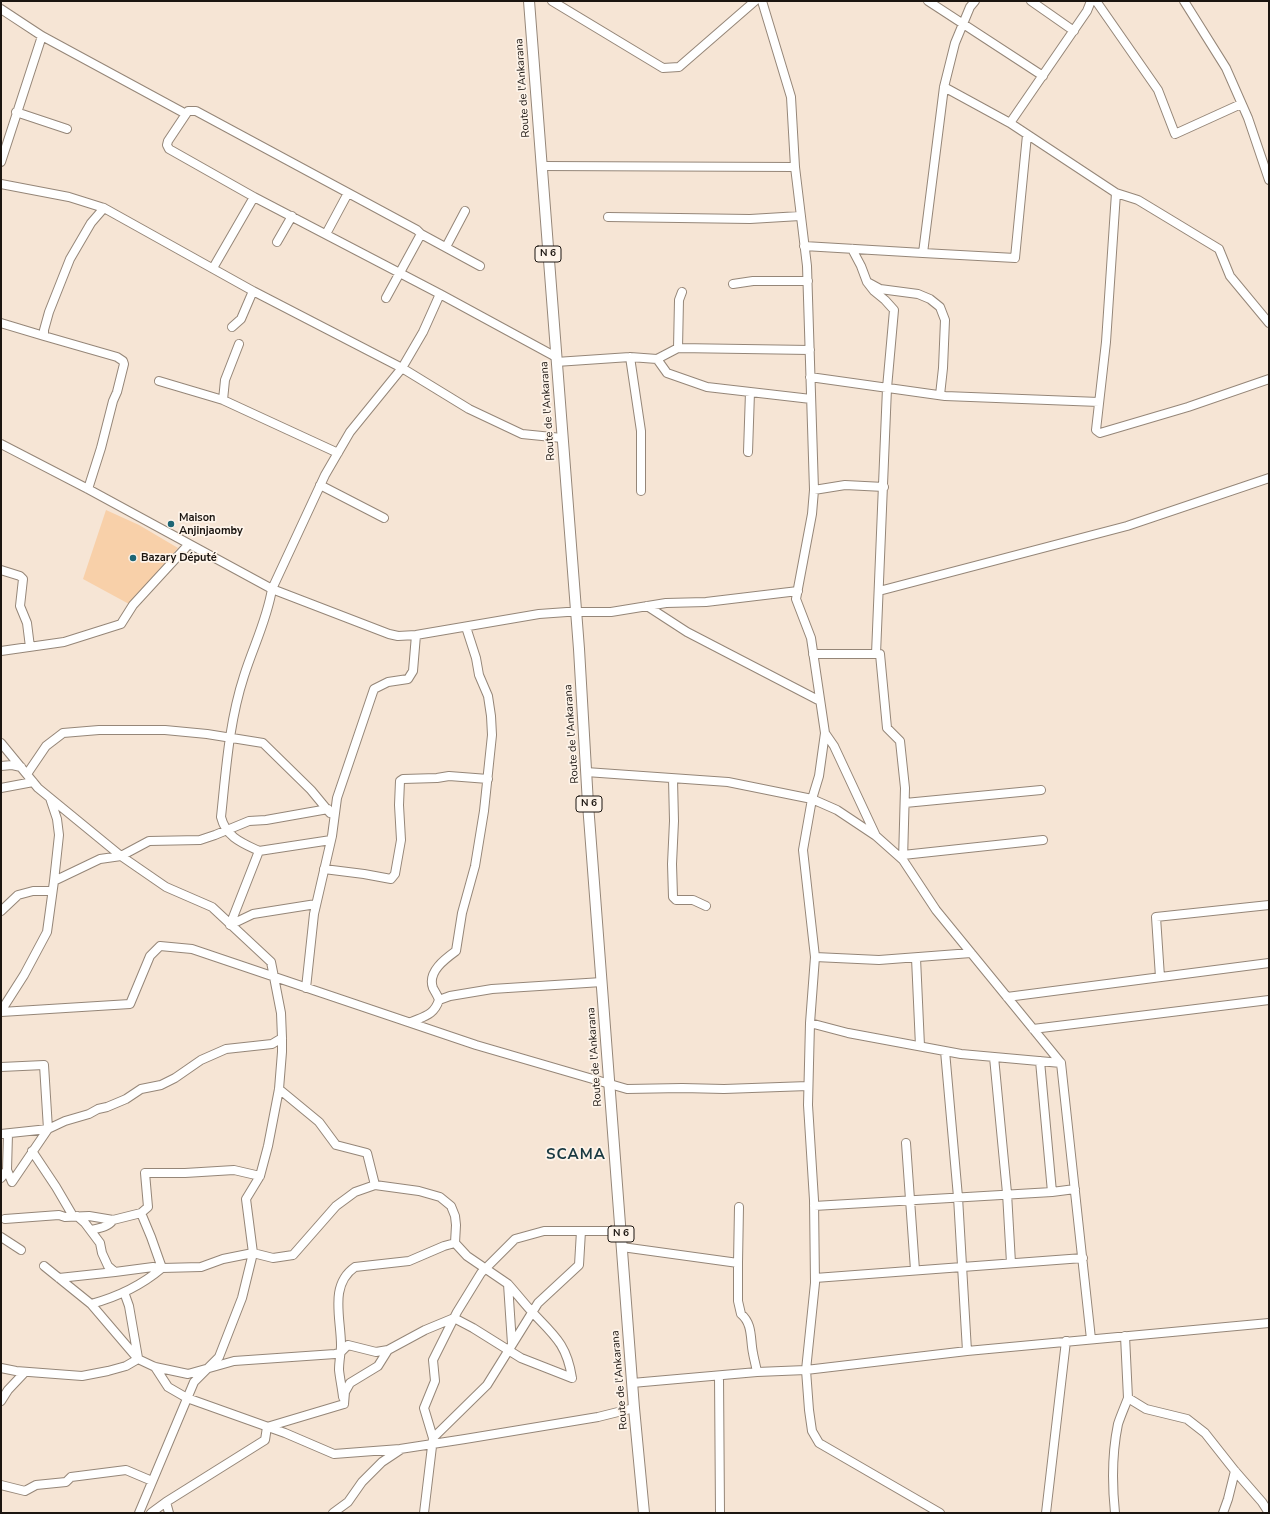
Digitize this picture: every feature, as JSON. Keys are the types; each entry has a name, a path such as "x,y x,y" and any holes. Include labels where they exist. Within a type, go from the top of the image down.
{"main road":[{"name":"Route de l'Ankarana","path":"528,1 576,612 586,772 620,1231 644,1513"}],"street":[{"path":"552,1 663,68 679,67 755,1"},
{"path":"762,1 791,97 795,167 808,281 814,490 812,514 796,599 811,638 825,733 803,850 815,957 810,1023 808,1086 814,1206 815,1278 806,1370 809,1410 812,1431 819,1444 940,1513"},
{"path":"928,1 1043,76"},
{"path":"923,252 944,87 955,43 970,7 975,1"},
{"path":"1031,1 1074,31"},
{"path":"1010,123 1074,31 1087,11 1091,1"},
{"path":"1096,1 1158,90 1175,134 1241,104"},
{"path":"1184,1 1226,68 1269,180"},
{"path":"1,9 42,36 186,114"},
{"path":"1,162 16,112 42,36"},
{"path":"944,87 1010,123 1116,193 1138,200 1219,249 1230,276 1269,323"},
{"path":"480,266 348,192 196,111 188,111 168,141 167,145 169,149 254,197 400,272 556,360 630,356 657,359 678,348 810,350"},
{"path":"16,112 67,129"},
{"path":"804,246 1015,258 1027,135"},
{"path":"541,166 795,167"},
{"path":"1,184 69,197 104,208 253,291 402,368 469,409 522,434 562,438"},
{"path":"326,234 348,192"},
{"path":"1116,193 1106,342 1096,430 1100,433 1188,407 1269,379"},
{"path":"213,268 254,197"},
{"path":"44,336 44,330 49,312 70,259 91,223 104,208"},
{"path":"446,248 465,211"},
{"path":"277,242 292,216"},
{"path":"608,217 750,219 800,216"},
{"path":"386,298 421,234"},
{"path":"852,249 867,282 874,291 894,310 887,388 876,654"},
{"path":"733,284 754,281 808,281"},
{"path":"867,282 880,289 892,289 918,294 930,299 940,307 945,320 940,395"},
{"path":"232,327 241,319 253,291"},
{"path":"678,348 679,300 682,292"},
{"path":"331,840 259,851 235,840 224,826 221,817 229,737 244,676 269,607 272,589 320,485 350,432 402,368 423,332 440,294"},
{"path":"1,323 117,357 123,361 124,364 117,392 113,401 101,448 88,489"},
{"path":"223,400 225,380 239,344"},
{"path":"630,356 641,431 641,491"},
{"path":"657,359 668,373 707,387 811,398"},
{"path":"810,377 940,395 1099,402"},
{"path":"159,380 223,400 338,453"},
{"path":"748,452 750,392"},
{"path":"1,444 88,489 272,589 389,634 398,636 416,635 540,614 611,612 666,603 706,602 798,591"},
{"path":"879,591 1127,526 1269,478"},
{"path":"320,485 384,518"},
{"path":"814,490 845,485 884,487"},
{"path":"1,651 64,642 121,624 133,605 189,544"},
{"path":"1,570 20,576 23,579 20,606 27,623 30,647"},
{"path":"647,606 687,632 820,701"},
{"path":"440,1000 433,988 434,974 439,965 456,951 462,913 475,866 488,779 492,735 488,696 479,675 476,658 466,627"},
{"path":"306,988 314,914 331,840 337,798 374,689 388,682 408,679 413,671 416,635"},
{"path":"813,654 880,654 887,728 900,741 905,788 903,857"},
{"path":"27,774 46,746 63,733 99,730 165,730 229,737 263,744 311,790 334,817"},
{"path":"825,733 834,746 876,836"},
{"path":"1,743 33,782 121,856 166,887 212,907 271,962 281,1013 282,1052 279,1089 268,1146 260,1176 246,1199 253,1253 242,1298 219,1356 194,1382 139,1513"},
{"path":"1,766 12,765 21,767"},
{"path":"586,772 728,782 812,799 837,810 876,836 903,857 936,910 1061,1063 1091,1339"},
{"path":"324,869 391,879 395,874 401,840 399,805 400,781 449,776 488,779"},
{"path":"673,778 673,897 676,900 693,900 706,906"},
{"path":"1,788 33,782"},
{"path":"905,803 1041,790"},
{"path":"1,1011 24,975 47,932 59,835 58,819 50,797"},
{"path":"54,881 100,859 121,856 149,841 168,842 200,840 249,820 266,820 328,810"},
{"path":"903,857 1043,840"},
{"path":"230,925 259,851"},
{"path":"1,911 18,895 33,891 52,891"},
{"path":"230,925 253,914 316,904"},
{"path":"1160,977 1156,917 1269,905"},
{"path":"1,1011 130,1004 150,956 160,946 192,949 476,1045 627,1089 724,1089 808,1086"},
{"path":"815,957 879,960 971,953"},
{"path":"916,958 920,1046"},
{"path":"1007,997 1269,963"},
{"path":"411,1022 433,1013 440,1000 450,996 492,989 602,982"},
{"path":"1033,1030 1269,1000"},
{"path":"810,1023 848,1033 945,1051 1061,1063"},
{"path":"1,1067 44,1065 48,1130 32,1151 12,1182 7,1170 4,1134 48,1130 65,1121 89,1114 98,1109 126,1099 141,1088 161,1085 175,1078 201,1060 226,1049 272,1044 282,1038"},
{"path":"945,1051 958,1197 967,1351"},
{"path":"994,1057 1007,1193 1011,1263"},
{"path":"1040,1061 1052,1192"},
{"path":"279,1089 319,1122 336,1145 367,1153 375,1185"},
{"path":"906,1143 915,1270"},
{"path":"32,1151 75,1216 85,1223 91,1230 98,1241 108,1266 115,1272"},
{"path":"1,1178 7,1170"},
{"path":"2,1218 49,1214 89,1216 113,1220 141,1213 148,1207 145,1173 234,1170 260,1176"},
{"path":"60,1278 153,1267 201,1267 223,1259 253,1253 273,1258 294,1255 336,1206 356,1192 375,1185 419,1191 440,1197 451,1206 455,1216 456,1225 455,1243 467,1256 508,1284 532,1312 550,1329 562,1346 570,1362 572,1378 521,1358 510,1347 454,1318"},
{"path":"814,1206 1007,1193 1052,1192 1075,1189"},
{"path":"739,1207 738,1301 741,1314 746,1318 751,1332 752,1352 757,1372"},
{"path":"141,1213 162,1268"},
{"path":"91,1230 103,1228 110,1224 113,1220"},
{"path":"98,1241 103,1228"},
{"path":"424,1513 432,1441 424,1408 435,1381 433,1360 454,1318 481,1273 516,1239 544,1231 620,1231"},
{"path":"432,1441 487,1384 538,1303 579,1265 581,1231"},
{"path":"1,1237 22,1250"},
{"path":"344,1404 339,1368 341,1344 337,1307 340,1287 348,1272 355,1266 382,1263 394,1264 409,1261 444,1246 455,1243"},
{"path":"622,1247 738,1263"},
{"path":"815,1278 1083,1258"},
{"path":"44,1266 91,1304 138,1359 155,1367 188,1374 208,1367 234,1361 340,1353 348,1346 376,1352 388,1350 425,1330 454,1318"},
{"path":"91,1304 124,1292 146,1281 162,1268"},
{"path":"508,1284 510,1347"},
{"path":"124,1292 130,1314 138,1359"},
{"path":"632,1383 757,1372 806,1370 1066,1341 1267,1325"},
{"path":"1115,1513 1113,1493 1114,1453 1118,1424 1128,1398 1125,1336"},
{"path":"1046,1513 1066,1341"},
{"path":"344,1404 345,1392 350,1383 378,1366 388,1350"},
{"path":"1,1368 25,1372 82,1376 126,1366 138,1359"},
{"path":"155,1367 168,1387 187,1398 268,1427 334,1454 402,1449 432,1441 465,1439 598,1417 634,1408"},
{"path":"1,1401 8,1390 25,1372"},
{"path":"719,1376 720,1513"},
{"path":"1128,1398 1146,1409 1187,1419 1205,1433 1262,1502 1269,1513"},
{"path":"268,1427 344,1404"},
{"path":"150,1513 265,1440 268,1427"},
{"path":"332,1513 348,1502 362,1482 382,1462 402,1449"},
{"path":"1,1486 25,1491 36,1486 66,1482 71,1477 126,1470 152,1481"},
{"path":"1223,1513 1235,1471"},
{"path":"166,1502 169,1513"}],"shaded area":[{"path":"106,510 139,525 178,548 129,604 83,579"}],"place":[{"name":"Maison Anjinjaomby","path":"171,524"},
{"name":"Bazary Député","path":"133,558"}],"district":[{"name":"SCAMA","path":"576,1155"}]}
